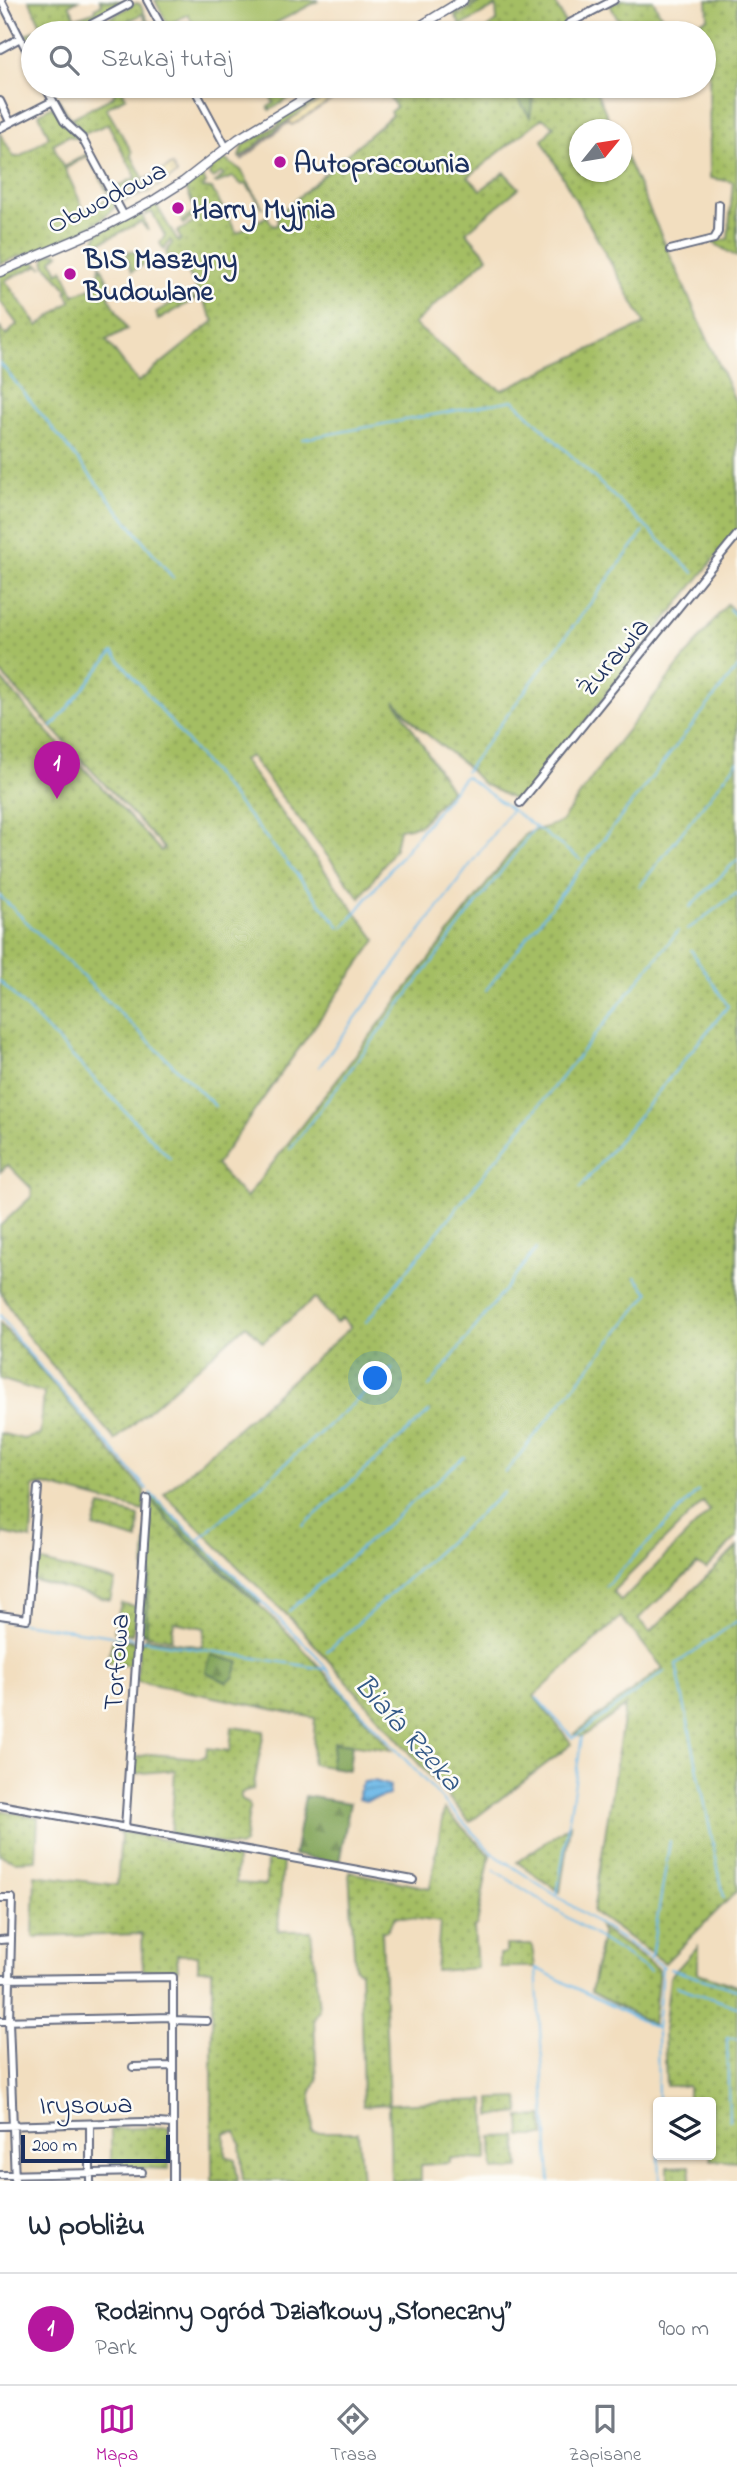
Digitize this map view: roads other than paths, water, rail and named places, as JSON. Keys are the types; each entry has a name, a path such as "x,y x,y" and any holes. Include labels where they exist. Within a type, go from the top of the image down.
{"main road":[{"path":"429,21 463,0"},
{"name":"Obwodowa","path":"0,271 124,216 176,187 238,139 306,98"}],"street":[{"path":"0,49 20,38 1,0"},
{"path":"147,0 158,21"},
{"path":"574,21 614,0"},
{"path":"97,21 128,4"},
{"path":"51,98 64,121 82,138 124,216"},
{"path":"199,98 227,149"},
{"path":"0,101 10,122"},
{"path":"0,128 53,101"},
{"path":"670,250 714,239 718,232 719,204"},
{"name":"Żurawia","path":"520,803 737,535"},
{"path":"0,1615 27,1619 37,1488"},
{"name":"Torfowa","path":"124,1828 147,1499"},
{"path":"0,1805 413,1880"},
{"path":"0,1898 12,1898 9,2021 15,2178"},
{"path":"0,1940 11,1940"},
{"path":"0,1979 173,1977 173,2181"},
{"path":"0,2021 172,2018 207,2021"},
{"path":"133,2067 172,2066"},
{"path":"90,2124 90,2181"},
{"name":"Irysowa","path":"0,2126 172,2124"},
{"path":"0,2175 15,2178 142,2172"}],"water":[{"path":"374,1781 390,1786 389,1795 365,1801 359,1799 360,1787 364,1782"}],"waterway":[{"path":"0,363 173,578"},
{"path":"303,439 513,400 694,573"},
{"path":"465,772 644,531"},
{"path":"729,609 737,617"},
{"path":"52,727 113,652 340,927"},
{"path":"486,990 737,668"},
{"path":"640,886 737,762"},
{"path":"344,927 465,776 581,860"},
{"path":"319,1067 511,810"},
{"path":"290,1149 535,827"},
{"path":"690,907 737,860"},
{"path":"687,930 737,893"},
{"path":"0,896 215,1106"},
{"path":"366,1322 678,931"},
{"path":"580,1188 728,1006 691,950"},
{"path":"0,981 170,1158"},
{"path":"429,1387 536,1249"},
{"path":"505,1473 649,1293 635,1277"},
{"name":"Biała Rzeka","path":"0,1315 19,1342 147,1489"},
{"path":"199,1540 392,1369"},
{"path":"303,1526 429,1412"},
{"path":"289,1611 464,1457"},
{"path":"606,1586 698,1491"},
{"path":"327,1651 504,1492"},
{"name":"Biała Rzeka","path":"150,1493 315,1654 350,1700 492,1853 664,1967"},
{"path":"0,1620 134,1639"},
{"path":"724,1897 676,1664 737,1621"},
{"path":"141,1640 325,1669"},
{"path":"537,1698 573,1738 665,1671"},
{"path":"557,1895 582,1737"},
{"path":"651,1957 670,1841"},
{"path":"494,1870 650,1971"},
{"path":"658,2097 657,2029 662,1967"},
{"path":"550,2181 536,1968 657,2029"},
{"name":"Biała Rzeka","path":"670,1969 737,1990"},
{"path":"676,1986 737,2007"},
{"path":"729,2121 727,2038 737,2039"},
{"path":"659,2160 660,2181"}],"place":[{"name":"Autopracownia","path":"280,162"},
{"name":"Harry Myjnia","path":"178,208"},
{"name":"BIS Maszyny Budowlane","path":"70,274"},
{"name":"Rodzinny Ogród Działkowy „Słoneczny”","path":"57,799"}]}
